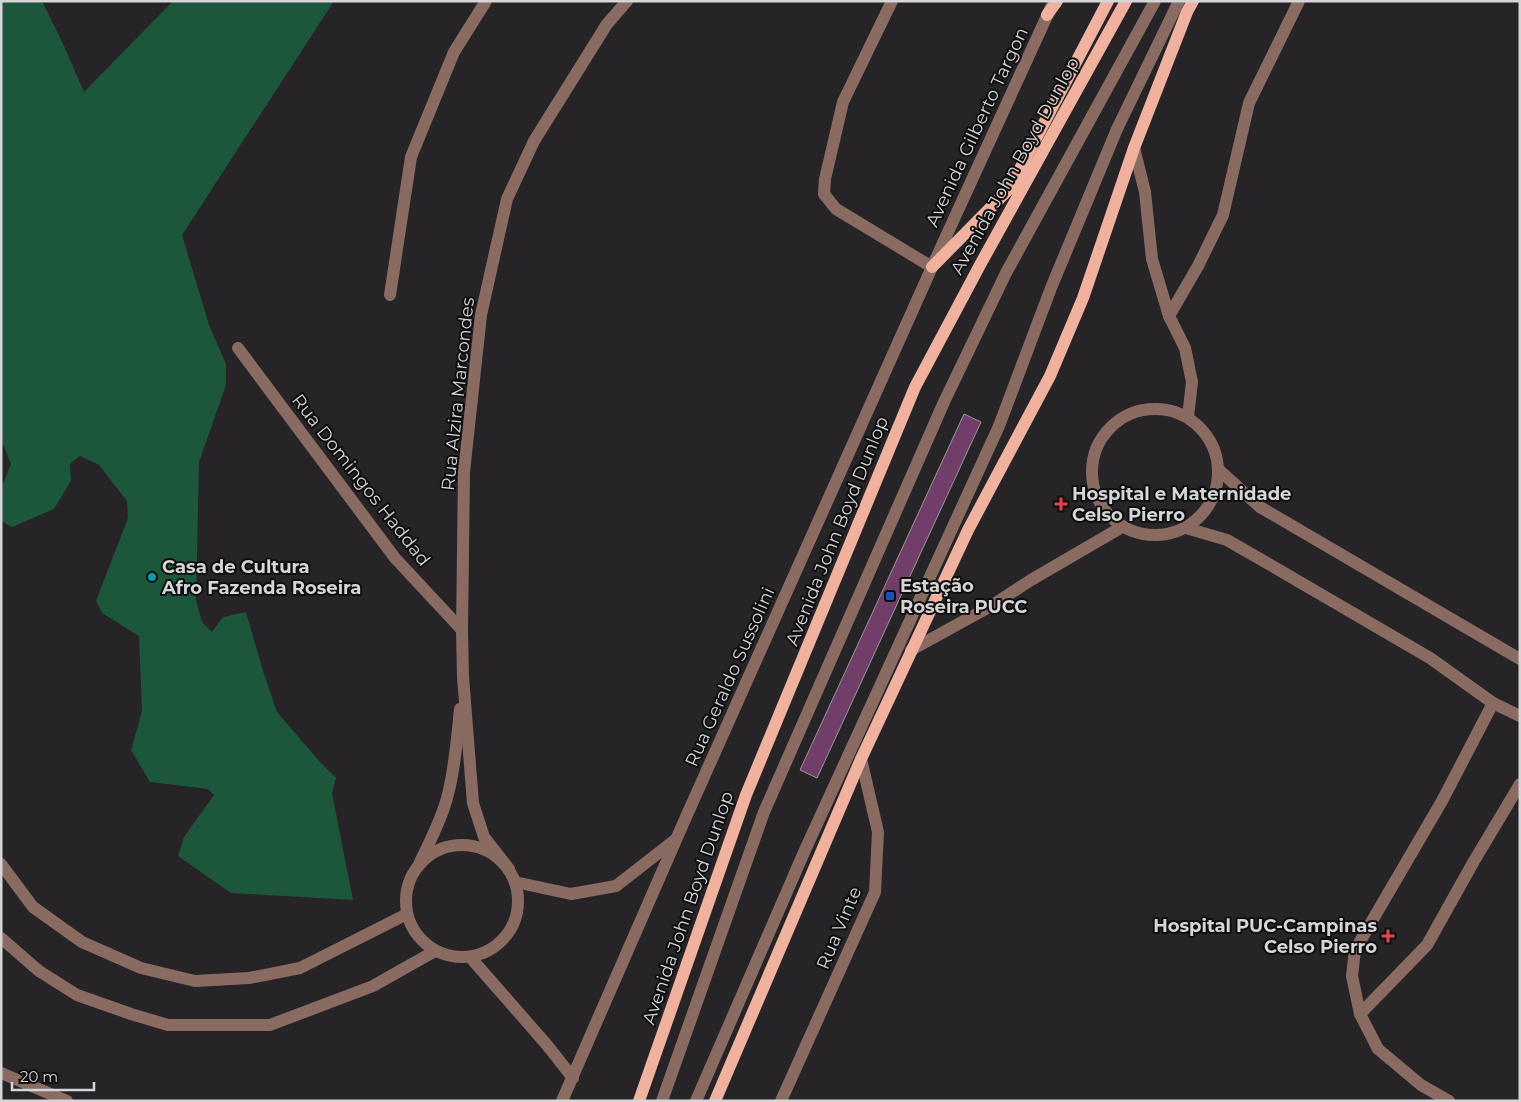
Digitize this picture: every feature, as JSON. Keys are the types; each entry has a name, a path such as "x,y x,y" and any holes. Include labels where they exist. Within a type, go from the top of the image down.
{"main road":[{"path":"1047,15 1055,1"},
{"path":"932,267 1010,188 1108,1"},
{"name":"Avenida John Boyd Dunlop","path":"639,1101 746,795 915,387 1126,1"},
{"path":"715,1101 861,759 911,650 968,530 1050,376 1083,298 1134,148 1193,1"}],"street":[{"path":"390,295 411,157 454,52 486,1"},
{"name":"Rua Alzira Marcondes","path":"509,869 484,837 473,803 463,676 464,472 481,316 507,199 534,141 607,24 627,1"},
{"path":"892,1 843,102 825,179 824,194 836,209 932,267"},
{"path":"662,1101 764,812 944,402 1006,273 1155,1"},
{"path":"696,1101 805,850 999,426 1052,288 1117,129 1179,1"},
{"path":"1169,316 1198,266 1223,215 1249,103 1299,1"},
{"name":"Avenida Gilberto Targon","path":"932,267 1047,15"},
{"path":"1134,148 1145,192 1152,259 1169,316 1185,348 1192,382 1188,417"},
{"name":"Rua Geraldo Sussolini","path":"562,1101 677,838 932,267"},
{"name":"Rua Domingos Haddad","path":"238,348 395,558 462,630"},
{"path":"1146,408 1168,409 1188,417 1204,430 1215,449 1219,470 1217,487 1210,503 1200,517 1186,528 1165,535 1143,534 1122,526 1106,512 1095,492 1091,471 1096,449 1107,430 1124,416 1146,408"},
{"path":"1219,470 1260,506 1520,659"},
{"path":"911,650 992,606 1031,580 1122,526"},
{"path":"1186,528 1227,540 1430,658 1493,703 1520,716"},
{"name":"Rua Alzira Marcondes","path":"415,870 437,829 448,796 457,742 463,676"},
{"path":"1449,1101 1421,1085 1378,1048 1360,1014 1352,976 1355,950 1442,801 1493,703"},
{"name":"Rua Vinte","path":"781,1101 875,892 878,832 861,759"},
{"path":"1360,1014 1427,944 1520,784"},
{"path":"515,882 572,894 616,886 677,838"},
{"path":"462,845 480,847 496,856 509,869 515,882 518,910 514,924 496,946 484,953 470,957 452,956 435,950 422,941 413,929 407,914 406,899 409,884 415,870 428,856 444,848 462,845"},
{"path":"1,864 33,907 82,942 141,968 195,981 249,978 300,968 365,937 407,914"},
{"path":"1,938 39,971 77,995 168,1025 270,1025 373,986 435,950"},
{"path":"470,957 534,1029 573,1078"},
{"path":"1,1073 67,1101"}],"green space":[{"path":"1,1 42,1 84,92 173,1 334,1 182,235 209,325 226,364 226,385 199,462 196,600 202,622 212,632 223,617 246,612 277,712 336,778 332,793 353,900 231,893 178,856 184,837 214,795 208,789 150,782 131,750 142,711 139,636 102,613 96,601 128,518 127,501 99,465 80,456 70,464 71,481 54,509 12,527 1,521 1,489 11,464 1,439"}],"building":[{"name":"Estação Roseira PUCC","path":"964,414 981,422 817,778 800,770"}],"place":[{"name":"Hospital e Maternidade Celso Pierro","path":"1061,504"},
{"name":"Casa de Cultura Afro Fazenda Roseira","path":"152,577"},
{"name":"Estação Roseira PUCC","path":"890,596"},
{"name":"Hospital PUC-Campinas Celso Pierro","path":"1388,936"}]}
